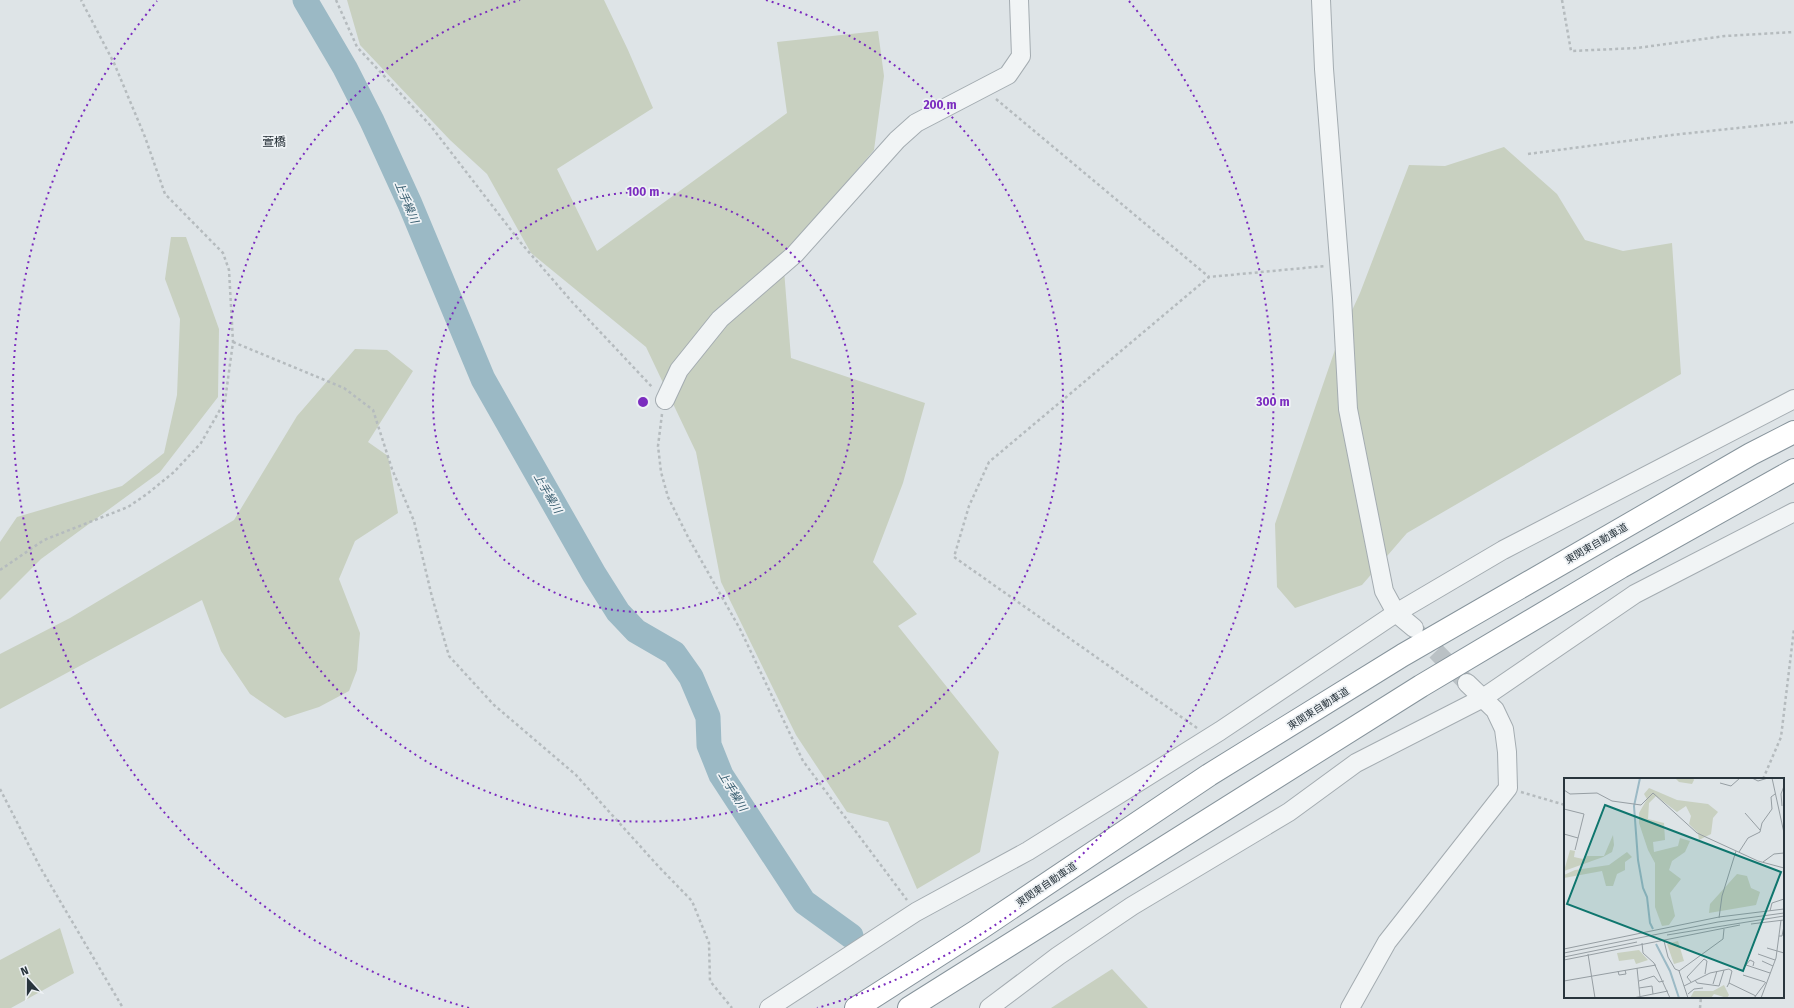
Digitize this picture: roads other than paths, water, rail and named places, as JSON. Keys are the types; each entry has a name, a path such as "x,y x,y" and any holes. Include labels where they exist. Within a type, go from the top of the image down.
{"highway":[{"name":"東関東自動車道","path":"856,1008 978,930 1209,775 1403,655 1723,470 1794,432"},
{"path":"909,1008 1421,686 1621,567 1794,470"}],"street":[{"path":"665,400 679,370 720,318 795,254 897,140 916,123 1008,75 1021,56 1019,0"},
{"path":"1321,0 1324,69 1340,264 1348,409 1384,591 1396,613 1414,628"},
{"path":"769,1008 916,912 1028,851 1210,737 1396,613 1503,550 1794,399"},
{"path":"990,1007 1058,956 1132,906 1289,812 1356,763 1483,698 1635,594 1794,512"},
{"path":"1350,1008 1387,942 1508,788 1508,752 1504,729 1495,710 1467,683"}],"waterway":[{"name":"上手繰川","path":"305,0 345,68 372,121 410,204 483,379 594,574 618,612 636,631 674,653 691,677 708,717 709,745 721,775 804,902 851,936"}],"tunnel":[{"path":"1417,632 1467,683"}],"district":[{"name":"萱橋","path":"274,142"}]}
